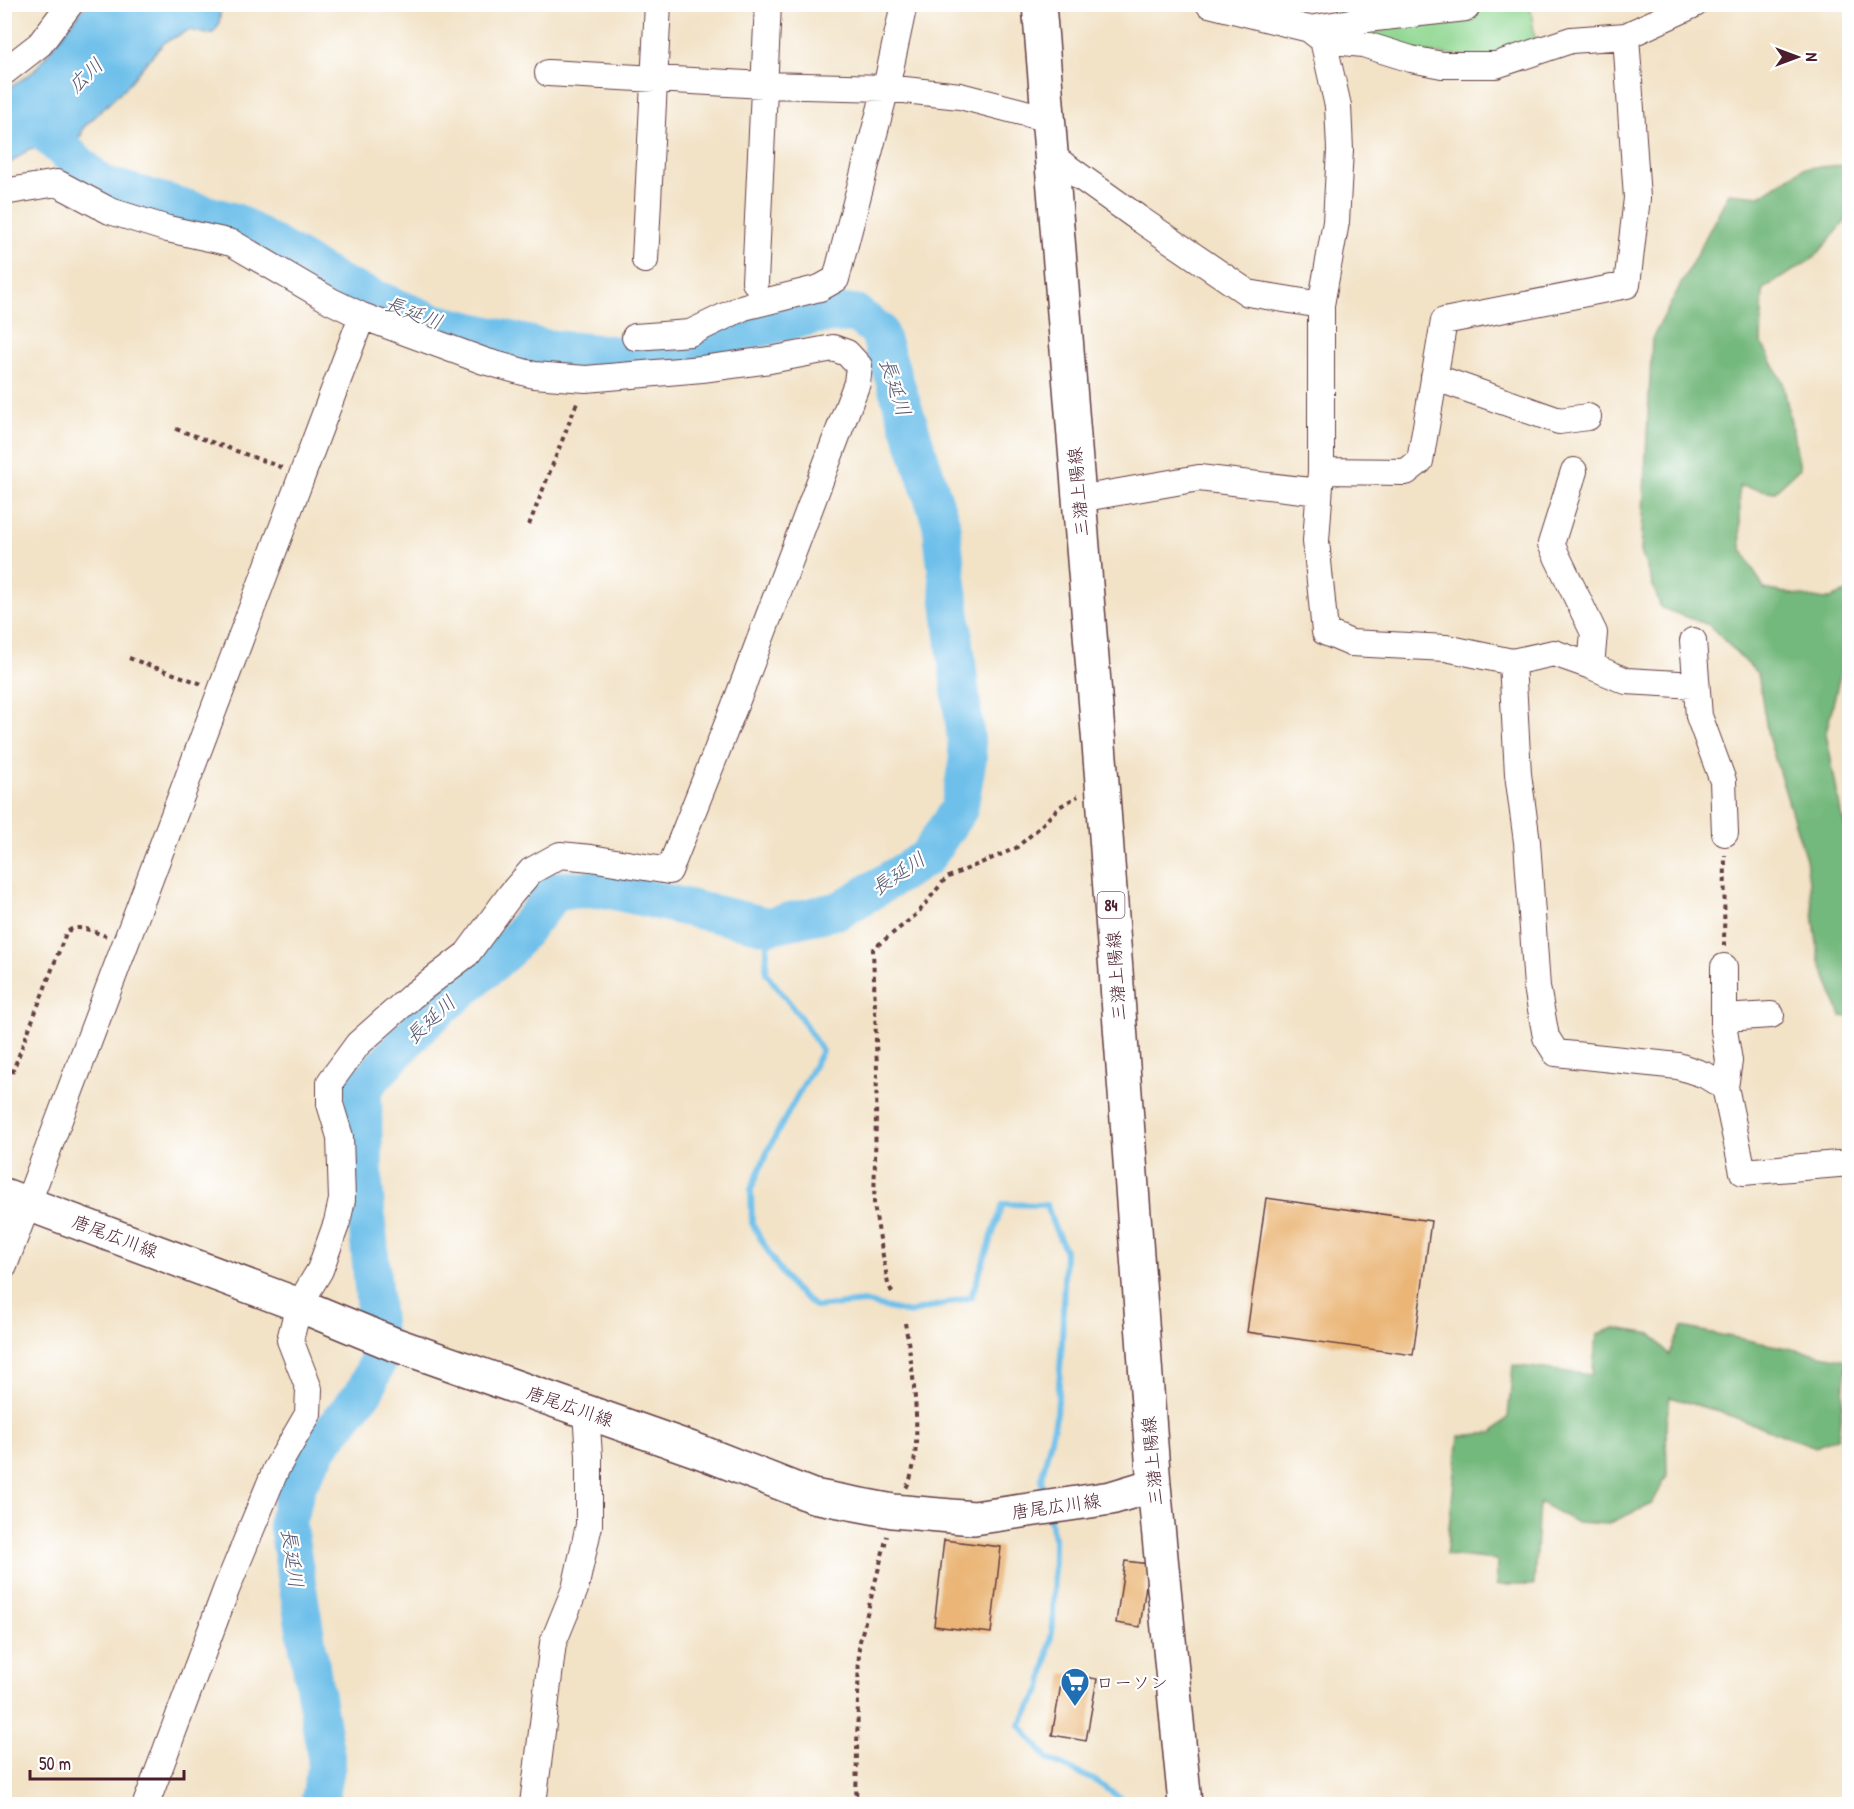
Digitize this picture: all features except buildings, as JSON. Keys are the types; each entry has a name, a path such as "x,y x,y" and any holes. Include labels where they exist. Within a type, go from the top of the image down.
{"main road":[{"name":"三潴上陽線","path":"1039,4 1102,782 1154,1485 1185,1804"},
{"name":"唐尾広川線","path":"16,1199 308,1309 391,1343 700,1452 813,1496 893,1511 974,1518 1112,1498 1154,1485"}],"street":[{"path":"4,72 39,44 70,4"},
{"path":"645,260 658,4"},
{"path":"755,282 768,4"},
{"path":"635,337 690,333 744,307 820,288 836,279 886,88 904,4"},
{"path":"1209,4 1316,35 1363,44 1411,59 1442,65 1496,65 1572,40 1626,36 1695,4"},
{"path":"1316,35 1375,18 1425,9 1466,8"},
{"path":"1393,53 1425,9"},
{"path":"1316,35 1338,106 1340,150 1336,222 1321,305 1320,482 1316,541 1325,632 1351,643 1446,648 1512,662 1554,653 1626,681 1696,685"},
{"path":"1079,499 1199,478 1320,482 1406,472 1420,461 1444,321 1627,285 1637,198 1626,36"},
{"path":"548,74 764,85 886,88 960,96 1048,119"},
{"path":"1050,155 1248,292 1321,305"},
{"path":"4,192 57,183 110,211 168,229 232,243 331,302 494,364 534,375 580,378 702,369 770,360 833,348 847,353 859,366 857,383 739,695 669,871 580,856 560,855 531,871 467,954 412,996 358,1044 330,1082 330,1104 340,1137 342,1200 338,1222 308,1309 290,1340 309,1389 308,1414 276,1470 230,1580 146,1804"},
{"path":"4,1266 16,1199 127,942 362,315"},
{"path":"1434,377 1558,421 1588,417"},
{"path":"1574,471 1551,544 1594,633 1591,666"},
{"path":"1693,641 1699,716 1723,781 1725,833"},
{"path":"1512,662 1518,774 1527,842 1537,987 1546,1037 1556,1053 1678,1066 1705,1075 1725,1087"},
{"path":"1724,967 1724,1030 1729,1061 1725,1087 1743,1172 1850,1163"},
{"path":"1724,1018 1771,1015"},
{"path":"533,1804 553,1643 575,1589 589,1525 589,1456 586,1412"}],"path":[{"path":"529,525 580,393 580,378"},
{"path":"176,429 302,476"},
{"path":"129,658 221,691"},
{"path":"892,1292 888,1284 874,1205 877,1071 873,949 917,914 946,878 1016,848 1059,807 1102,782"},
{"path":"1724,967 1725,833"},
{"path":"12,1073 66,933 70,928 77,927 127,942"},
{"path":"856,1804 859,1645 893,1511 911,1478 917,1424 905,1323"}],"green space":[{"path":"1530,4 1536,46 1485,58 1406,51 1330,36 1333,5"},
{"path":"1849,166 1849,217 1814,258 1763,289 1761,342 1783,382 1800,468 1774,492 1739,486 1741,547 1764,589 1825,600 1849,591 1849,661 1843,663 1826,733 1841,813 1849,838 1849,1017 1841,1016 1819,959 1806,859 1768,736 1758,674 1709,625 1661,608 1641,552 1652,339 1729,193 1760,196 1803,168"},
{"path":"1682,1327 1847,1360 1838,1437 1816,1447 1723,1413 1670,1397 1666,1423 1667,1476 1652,1504 1607,1524 1576,1522 1539,1502 1534,1585 1496,1585 1497,1560 1446,1555 1459,1436 1493,1433 1508,1417 1513,1365 1592,1375 1597,1334 1615,1328 1652,1334 1669,1355"}],"water":[{"name":"広川","path":"87,4 221,5 219,25 213,33 189,30 165,42 127,86 83,128 81,136 41,150 29,149 5,167 5,91 34,71"}],"waterway":[{"name":"長延川","path":"35,124 101,184 235,222 344,286 433,322 544,348 640,357 816,315 855,313 878,330 941,523 968,758 959,809 926,858 840,910 768,926 605,889 557,890 507,951 418,1028 363,1088 364,1185 379,1357 366,1389 321,1444 298,1484 287,1522 327,1763 319,1804"},
{"path":"768,926 766,973 799,1015 822,1051 770,1146 751,1189 752,1223 792,1287 816,1307 863,1302 909,1313 971,1297 1003,1204 1047,1205 1065,1250 1057,1413 1041,1480 1045,1497"},
{"path":"1049,1516 1054,1538 1053,1626 1041,1689 1020,1725 1048,1759 1094,1780 1129,1804"}],"place":[{"name":"ローソン","path":"1075,1708"}]}
